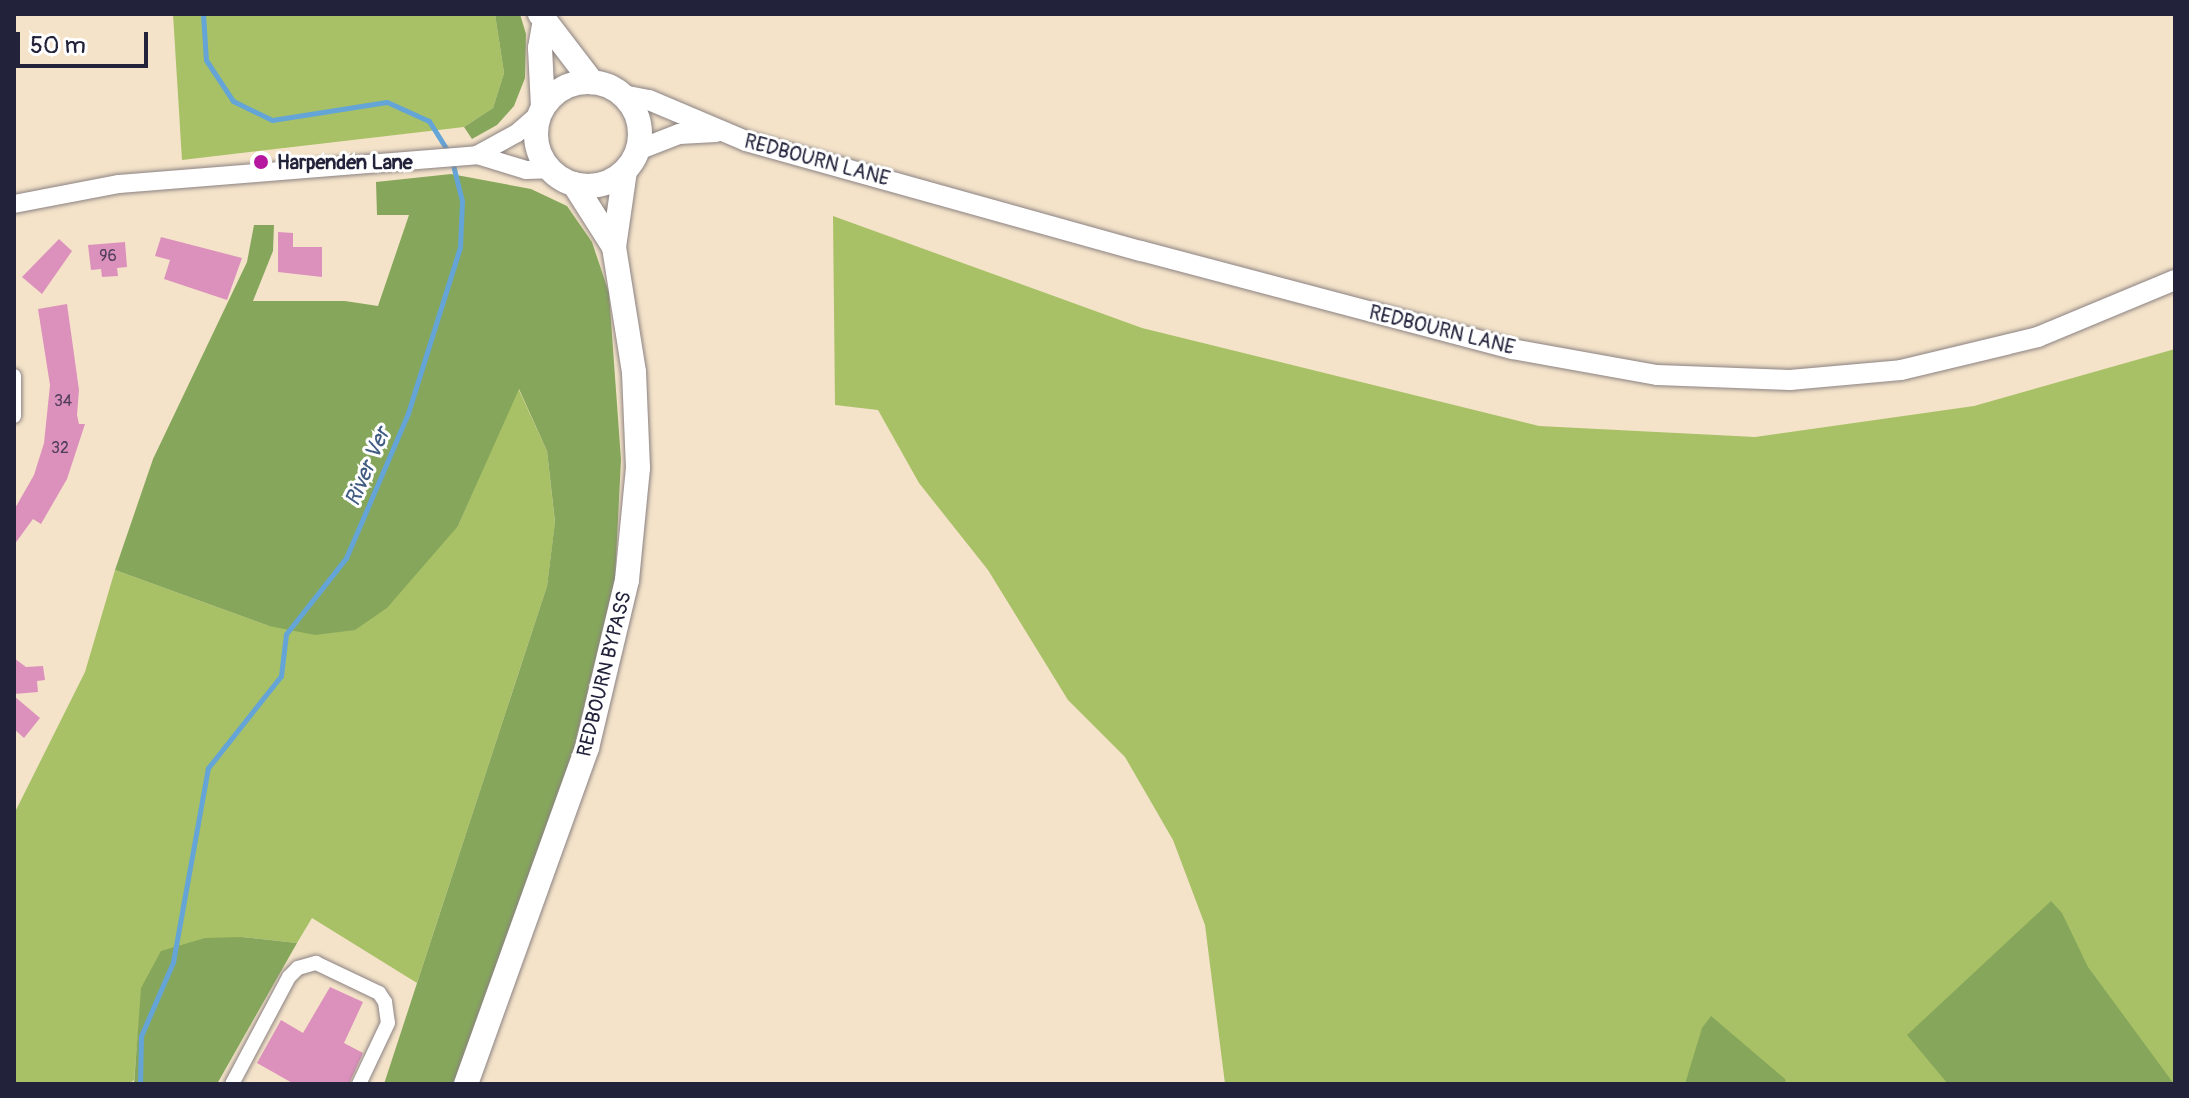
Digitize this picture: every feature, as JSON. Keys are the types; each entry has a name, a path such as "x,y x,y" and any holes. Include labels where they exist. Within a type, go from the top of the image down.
{"main road":[{"path":"542,20 592,82 623,95 638,118 631,160 602,184 574,184 550,169 538,148 542,110 542,20"},
{"path":"542,110 569,85 592,82"},
{"name":"REDBOURN LANE","path":"623,95 649,100 716,132 1512,349 1657,375 1790,380 1901,370 2038,337 2175,280"},
{"name":"REDBOURN LANE","path":"631,160 679,134 716,132"},
{"name":"REDBOURN BYPASS","path":"466,1084 565,817 601,700 627,580 638,468 637,404 614,247 631,160"},
{"name":"REDBOURN BYPASS","path":"574,184 614,247"}],"street":[{"path":"477,155 517,133 542,110"},
{"path":"14,204 119,184 458,156 477,155 526,170 550,169"},
{"path":"14,376 14,416"},
{"path":"232,1084 289,977 298,968 316,963 379,993 385,1002 388,1023 359,1084"}],"green space":[{"path":"173,14 495,14 504,73 493,108 464,127 182,160"},
{"path":"495,14 520,14 526,34 525,78 514,106 497,125 472,139 464,127 493,108 504,73"},
{"path":"451,174 531,189 567,206 592,242 609,293 621,460 615,579 567,776 454,1084 384,1084 547,586 555,522 547,451 519,389 458,526 387,608 355,630 315,635 269,626 115,570 153,459 247,262 254,225 274,225 273,251 253,301 345,301 378,306 409,215 377,215 376,182"},
{"path":"833,216 1142,328 1539,426 1755,437 1974,406 2175,349 2175,1084 1225,1084 1205,925 1173,840 1125,757 1068,700 988,570 919,483 878,410 835,405"},
{"path":"518,388 547,451 555,523 547,586 417,983 312,918 297,943 242,937 142,988 134,1080 129,1084 14,1084 14,814 85,672 115,570 269,626 458,526"},
{"path":"2051,901 2062,913 2088,967 2174,1084 1948,1084 1907,1035"},
{"path":"242,937 297,943 217,1084 134,1084 141,988 161,951 205,938"},
{"path":"1711,1016 1785,1079 1786,1084 1685,1084 1702,1028"}],"building":[{"path":"278,232 293,233 293,247 322,247 322,277 278,272"},
{"path":"161,237 242,258 227,300 164,279 170,260 155,256"},
{"path":"59,239 72,251 42,294 22,277"},
{"path":"125,242 127,267 117,268 118,276 102,277 101,269 91,270 88,245"},
{"path":"67,304 79,390 77,415 79,424 85,424 67,479 41,524 33,519 14,545 14,510 34,475 44,443 50,385 38,309"},
{"path":"14,658 26,667 43,666 45,680 37,681 38,692 14,694"},
{"path":"14,696 40,718 24,738 14,729"},
{"path":"330,987 363,1002 344,1043 363,1053 349,1084 294,1084 257,1063 281,1020 303,1033"}],"waterway":[{"name":"River Ver","path":"203,14 206,60 233,101 272,120 387,102 429,121 448,152"},
{"name":"River Ver","path":"140,1084 141,1036 173,962 208,768 281,676 286,634 346,558 408,413 460,247 462,201 452,161"}],"place":[{"name":"Harpenden Lane","path":"261,162"}]}
